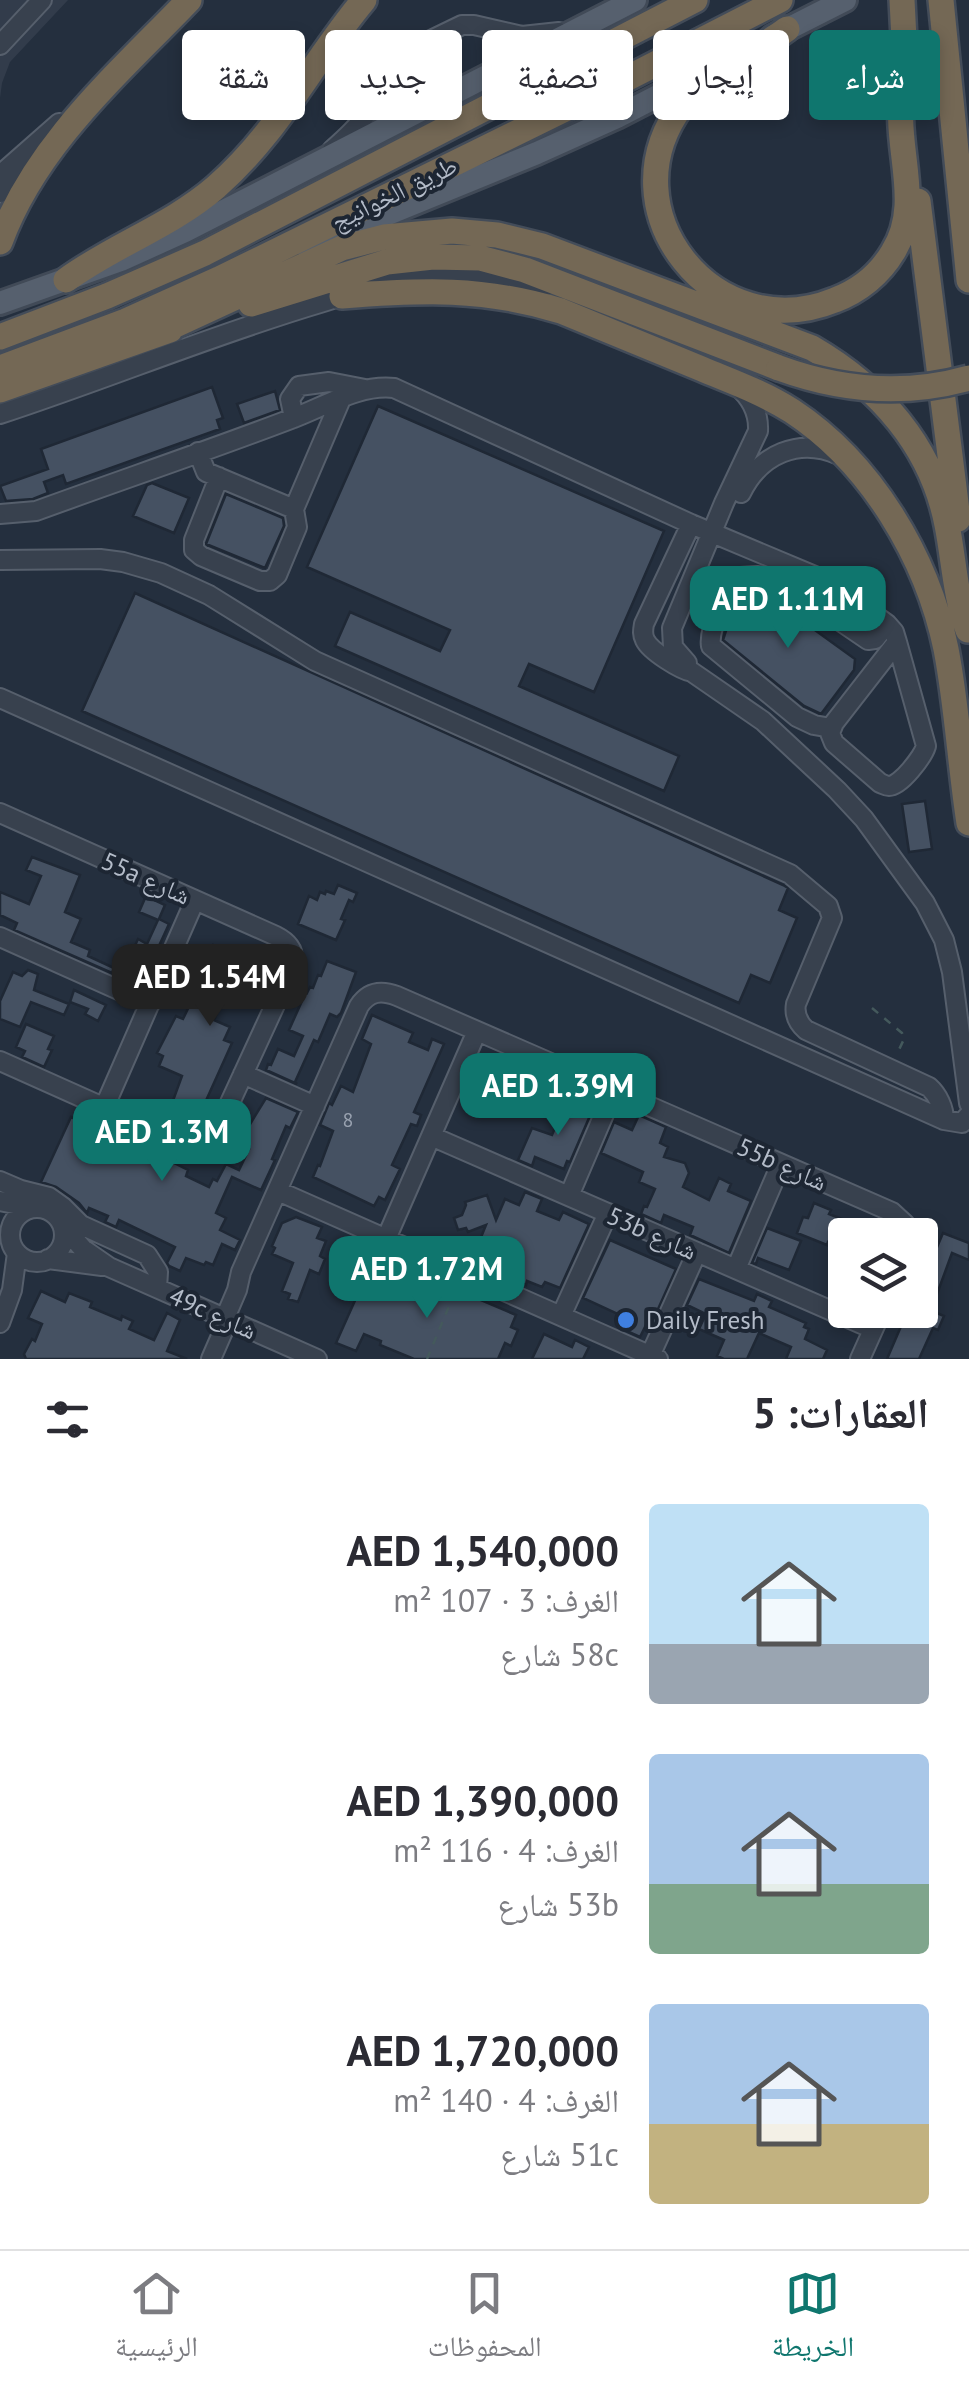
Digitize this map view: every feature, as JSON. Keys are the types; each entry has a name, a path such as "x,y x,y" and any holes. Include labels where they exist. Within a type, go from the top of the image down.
{"highway":[{"path":"0,242 24,189 58,141 189,0"},
{"path":"66,280 171,220 233,171 276,123 360,0"},
{"name":"طريق الخوانيج","path":"0,337 107,296 221,245 695,0"},
{"name":"طريق الخوانيج","path":"0,368 173,301 780,0"},
{"path":"902,0 904,30"},
{"path":"941,0 969,280"},
{"path":"787,29 708,80 690,96 667,130 658,156 657,198 668,236 682,260 700,279 733,300 774,310 816,306 855,290 886,263 899,242 908,206 901,120"},
{"path":"910,120 969,638"},
{"path":"154,335 302,265 363,242 452,231 498,235 542,246 797,342 866,384 908,433 938,491 968,630"},
{"path":"0,390 154,335 364,268 410,258 456,257 503,262 779,368 831,384 885,390 969,378"},
{"path":"342,296 461,291 512,298 561,311 756,391 828,438 874,490 903,536 926,585 946,650 969,823"}],"main road":[{"path":"0,304 153,246 635,0"},
{"path":"265,256 312,245 537,154 845,0"}],"street":[{"path":"0,46 9,27 42,0"},
{"path":"315,166 364,117 380,75 396,57 462,25 536,36 589,24"},
{"path":"0,175 66,117 89,104"},
{"path":"0,193 58,141"},
{"path":"0,414 213,337 397,278 450,273 586,293"},
{"path":"692,672 676,653 671,634 739,483 758,422 748,396 726,379"},
{"path":"294,418 290,399 299,386 329,382 366,390"},
{"path":"0,514 36,511 366,390 386,387 836,586 887,624 894,632 897,642 926,742 926,750 895,784 884,786 834,743 831,728 897,642"},
{"path":"219,477 193,544 196,554 260,581 274,579 298,527 294,509 341,399"},
{"path":"739,483 758,466 794,448 824,449 852,463"},
{"path":"198,452 206,472 294,509"},
{"path":"692,524 644,624 643,635 651,648 763,721 837,790 864,819 925,903 944,940 952,972 969,1103"},
{"path":"764,579 771,558"},
{"path":"0,560 100,559 162,572 209,595 315,662 790,874 828,906 832,918 796,1004 798,1022 806,1030 933,1090 944,1120"},
{"path":"831,728 797,717 711,646 710,635 735,581 746,575 764,579 796,600 822,608 868,640 875,639 887,624"},
{"path":"822,608 836,586"},
{"path":"643,635 657,640 671,634"},
{"path":"0,698 944,1120 962,1123 969,1116"},
{"name":"55a شارع","path":"0,813 276,936 290,946 292,968 244,1074"},
{"path":"104,1108 196,900"},
{"path":"0,937 150,1004"},
{"name":"55b شارع","path":"315,1106 363,1000 374,993 392,994 901,1218"},
{"path":"386,1239 478,1031"},
{"path":"0,1061 179,1141 197,1145 216,1133 244,1074 315,1106 241,1272 211,1359"},
{"path":"568,1196 614,1091"},
{"name":"53b شارع","path":"431,1136 873,1329"},
{"path":"736,1269 781,1164"},
{"path":"0,1181 49,1197 80,1225 146,1255 158,1272 157,1288"},
{"path":"278,1191 654,1357 697,1252"},
{"path":"0,1202 34,1208"},
{"path":"0,1323 15,1278 9,1238 12,1224 28,1209 42,1208 54,1214 62,1225 62,1245 8,1302"},
{"path":"562,1316 608,1214"},
{"name":"49c شارع","path":"62,1225 83,1249 109,1268 317,1359"},
{"path":"9,1238 29,1260 46,1260"},
{"name":"49c شارع","path":"46,1260 109,1268"},
{"path":"860,1359 873,1329"}],"path":[{"path":"872,1008 904,1036 890,1068"},
{"path":"427,1359 463,1273"}],"shaded area":[{"path":"0,0 68,0 10,62 0,98"}],"building":[{"path":"212,387 223,418 217,420 220,429 66,484 63,475 44,482 48,493 33,499 6,501 0,486 48,469 41,449"},
{"path":"275,391 280,410 244,423 237,404"},
{"path":"378,406 664,531 594,692 529,664 519,686 679,756 664,791 335,646 350,612 440,651 450,630 307,567"},
{"path":"152,483 189,498 174,533 133,516 147,485"},
{"path":"226,494 283,518 284,526 265,568 206,544"},
{"path":"746,589 755,589 776,602 855,659 854,670 821,714 804,706 723,640"},
{"path":"135,593 788,888 779,910 797,918 770,983 751,975 739,1003 82,711"},
{"path":"925,801 932,849 909,852 902,804"},
{"path":"32,857 80,875 65,912 81,919 71,942 90,950 88,956 114,968 112,973 14,930 17,923 0,915 0,892 29,904 41,876 26,870"},
{"path":"338,885 357,893 353,902 349,900 336,940 298,924 309,896 317,900 320,892 334,894"},
{"path":"146,896 165,905 159,919 169,924 153,959 133,950 138,939 147,944 158,920 139,912"},
{"path":"213,945 230,952 218,980 237,988 250,950 280,963 261,1005 246,999 244,1005 224,997 214,1020 230,1027 224,1040 232,1043 204,1105 212,1111 207,1122 171,1106 182,1076 159,1066 163,1056 157,1053 176,1016 183,1019"},
{"path":"327,961 356,972 341,1013 337,1017 330,1014 318,1042 314,1040 297,1084 266,1070 278,1049 294,1056 303,1036 289,1030 306,992 313,988"},
{"path":"28,970 38,974 34,990 69,1004 64,1015 31,1002 20,1027 0,1019 0,1001 13,972 22,976"},
{"path":"74,990 106,1005 98,1021 85,1014 88,1009 70,1002"},
{"path":"372,1015 413,1033 409,1042 428,1050 432,1039 444,1044 414,1112 421,1115 417,1126 411,1124 392,1165 400,1169 385,1200 379,1197 374,1206 313,1177 333,1131 320,1125 341,1086 353,1092 371,1044 362,1039"},
{"path":"26,1024 54,1036 44,1067 22,1057 25,1051 16,1047"},
{"path":"494,1057 504,1061 501,1070 510,1074 496,1112 471,1102 485,1061"},
{"path":"266,1098 298,1112 290,1128 286,1126 261,1190 232,1177 216,1213 226,1218 220,1230 240,1240 235,1250 222,1244 213,1265 186,1258 180,1271 169,1266 175,1247 119,1220 116,1227 105,1222 108,1216 89,1208 87,1213 56,1187 41,1182 71,1117 117,1138 116,1142 121,1144 118,1150 137,1159 142,1148 150,1152 154,1144 170,1151 166,1159 188,1170 186,1176 209,1187 226,1164 239,1170 249,1149 238,1144"},
{"path":"586,1100 595,1104 564,1169 535,1157 532,1166 518,1160 532,1128 552,1135 566,1102 582,1109"},
{"path":"639,1115 666,1127 660,1143 668,1147 664,1157 685,1163 689,1173 683,1187 709,1200 719,1178 731,1184 728,1191 751,1201 729,1253 690,1235 693,1227 664,1215 661,1223 641,1214 655,1189 639,1182 643,1172 601,1153 614,1122 632,1130"},
{"path":"525,1192 542,1199 537,1211 559,1220 563,1212 589,1224 560,1288 545,1282 542,1287 527,1281 526,1285 513,1279 517,1269 475,1252 486,1225 468,1232 466,1228 458,1230 454,1218 462,1215 465,1202 487,1195 496,1220 505,1199 519,1205"},
{"path":"814,1203 839,1218 828,1218 827,1245 797,1233 803,1217 808,1218"},
{"path":"296,1217 322,1227 317,1238 326,1241 319,1274 310,1270 298,1302 288,1299 290,1294 282,1291 293,1263 272,1254 282,1223"},
{"path":"767,1228 801,1241 789,1270 758,1258 756,1264 752,1263"},
{"path":"943,1233 969,1243 969,1260 952,1253 938,1291 938,1245"},
{"path":"610,1240 676,1269 650,1327 646,1325 640,1337 620,1328 618,1314 583,1298"},
{"path":"377,1268 411,1282 414,1274 516,1315 511,1327 518,1330 511,1346 505,1343 498,1359 414,1359 364,1334 356,1351 336,1343 357,1296 365,1298"},
{"path":"699,1279 754,1301 757,1294 772,1301 769,1307 806,1323 804,1327 809,1329 805,1339 827,1350 823,1359 786,1359 791,1347 759,1333 747,1359 717,1356 724,1340 699,1329 706,1314 687,1305"},
{"path":"41,1291 65,1302 69,1293 92,1302 90,1307 133,1321 129,1329 154,1340 167,1313 180,1320 167,1351 187,1359 26,1359 24,1354 42,1324 28,1318"},
{"path":"900,1328 933,1328 919,1359 887,1359"},
{"path":"544,1334 572,1347 575,1340 589,1347 583,1359 532,1359"}],"place":[{"name":"Daily Fresh","path":"626,1320"}]}
